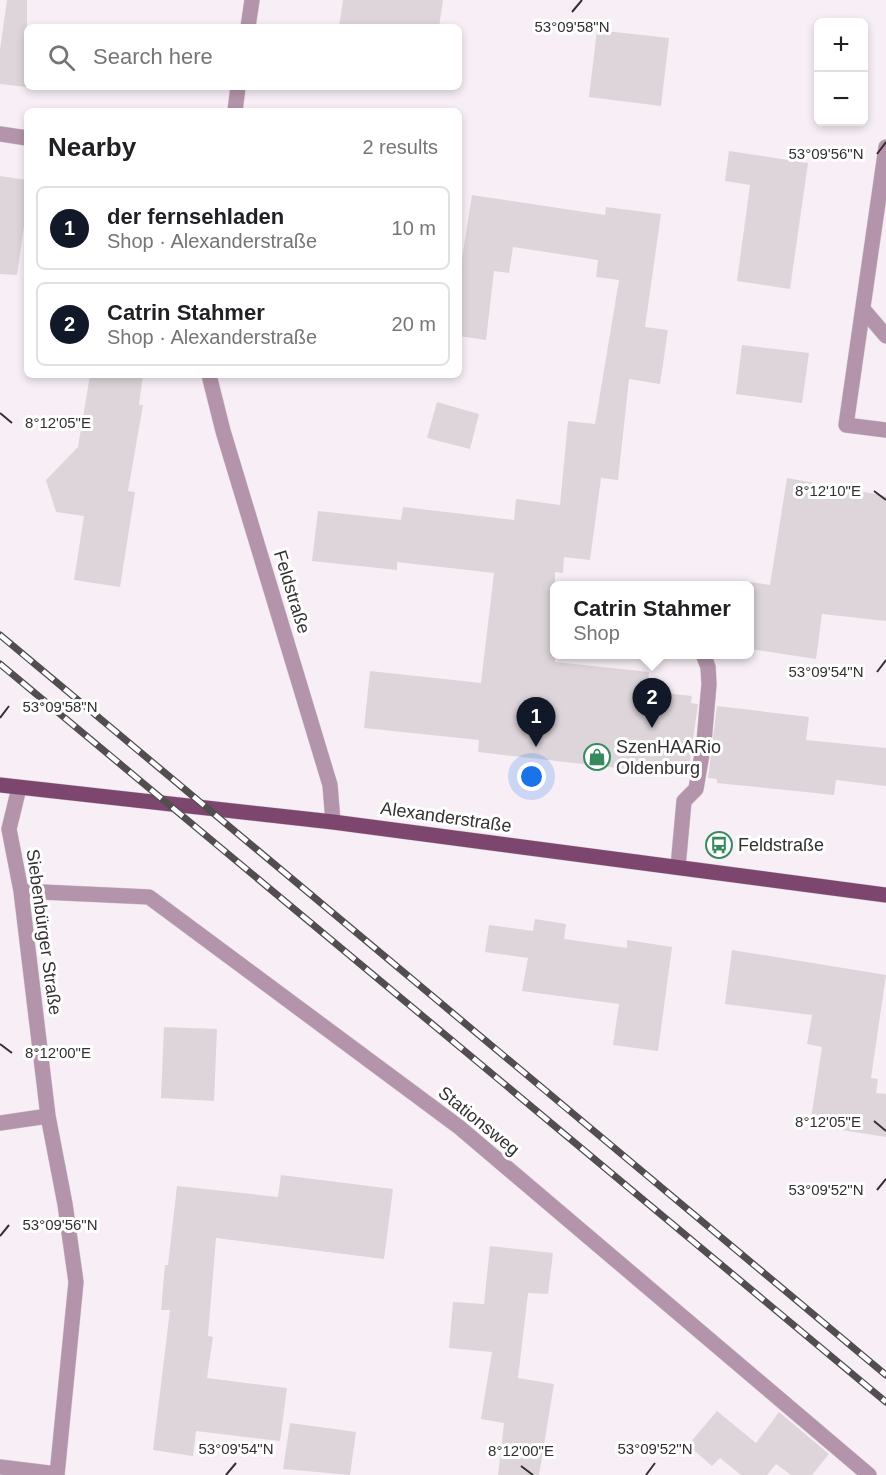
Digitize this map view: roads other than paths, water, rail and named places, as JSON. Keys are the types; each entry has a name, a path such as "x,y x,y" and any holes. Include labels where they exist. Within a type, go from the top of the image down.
{"main road":[{"name":"Alexanderstraße","path":"0,785 333,822 886,895"}],"street":[{"path":"248,24 252,0"},
{"path":"235,108 238,90"},
{"path":"0,134 24,138"},
{"path":"886,147 846,425 886,430"},
{"path":"863,309 886,336"},
{"name":"Feldstraße","path":"210,378 226,442 330,785 333,822"},
{"path":"678,867 684,801 696,789 704,742 709,676 704,659"},
{"name":"Siebenbürger Straße","path":"19,788 9,829 21,891 48,1116 65,1204 76,1282 57,1474"},
{"name":"Stationsweg","path":"21,891 149,897 459,1127 869,1475"},
{"path":"0,1123 48,1116"},
{"path":"0,1467 57,1474"}],"railway":[{"path":"0,635 886,1375"},
{"path":"0,664 886,1402"}],"place":[{"name":"Catrin Stahmer","path":"652,728"},
{"name":"der fernsehladen","path":"536,747"},
{"name":"SzenHAARio Oldenburg","path":"597,757"},
{"name":"Feldstraße","path":"719,845"}]}
